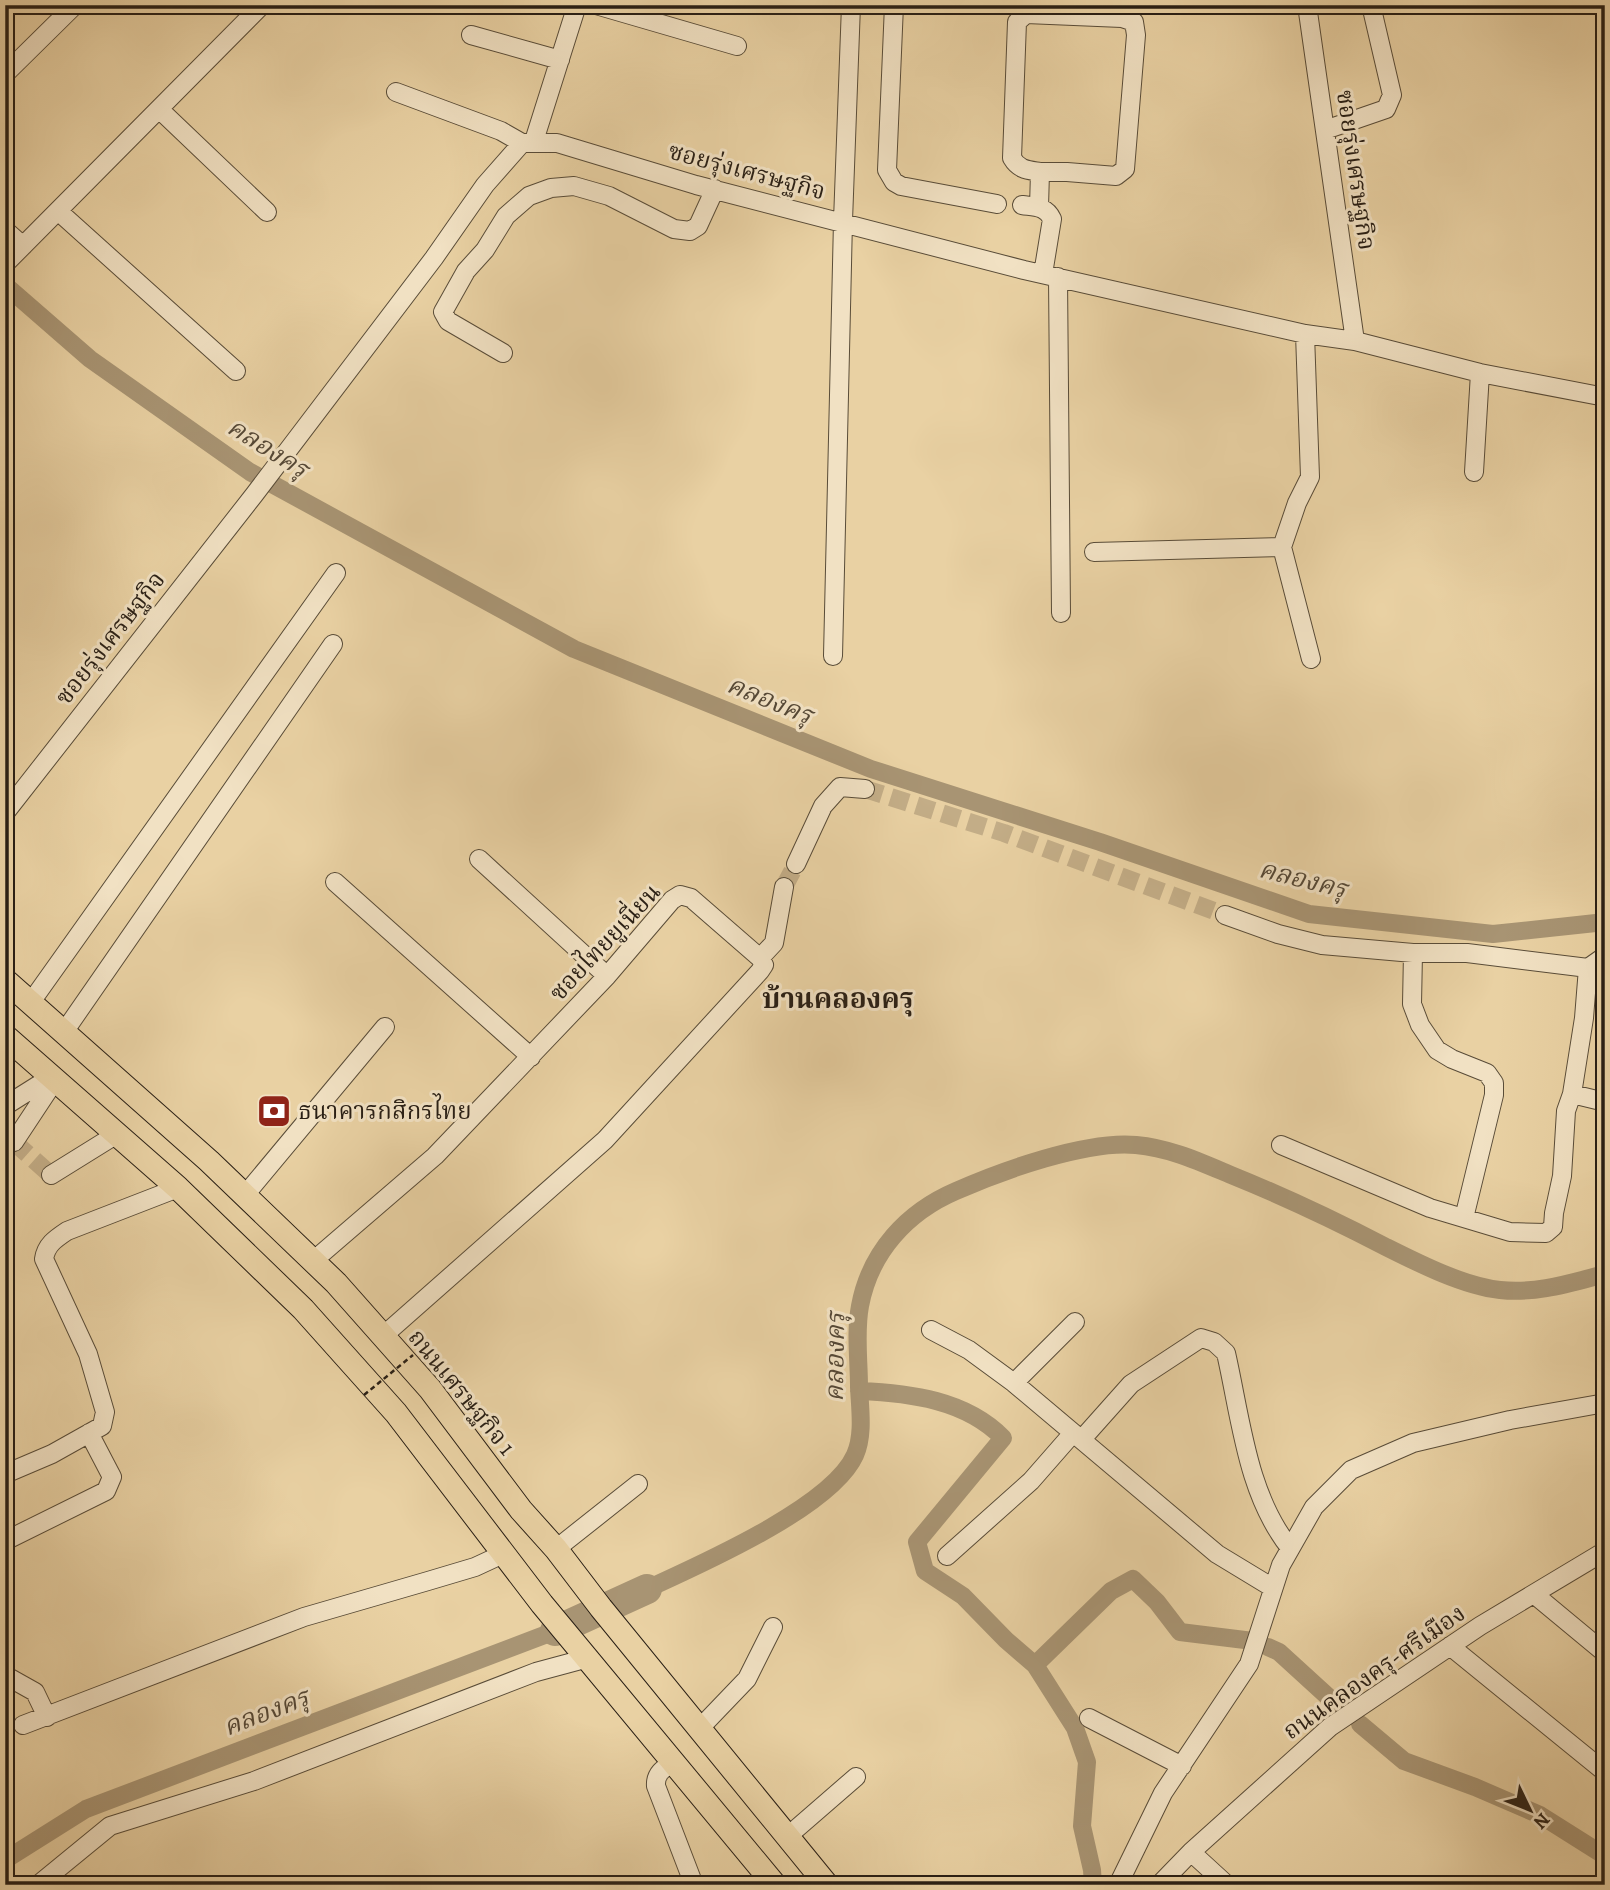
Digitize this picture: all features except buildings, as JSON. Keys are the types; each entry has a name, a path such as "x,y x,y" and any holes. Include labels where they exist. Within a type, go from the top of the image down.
{"main road":[{"name":"ถนนเศรษฐกิจ 1","path":"5,979 245,1195 313,1261 383,1336 430,1389 521,1510 556,1549 827,1885"},
{"path":"5,1036 178,1188 312,1319 396,1413 503,1554 775,1885"}],"street":[{"path":"8,67 75,5"},
{"path":"5,264 262,5"},
{"path":"528,142 560,60 577,5"},
{"path":"596,5 737,46"},
{"path":"833,656 850,5"},
{"path":"894,5 887,170 894,182 901,186 997,204"},
{"name":"ซอยรุ่งเศรษฐกิจ","path":"1307,5 1355,341"},
{"path":"1325,130 1387,109 1392,95 1371,5"},
{"path":"1026,14 1122,19 1133,22 1136,35 1125,169 1116,176 1040,172 1023,169 1016,165 1012,158 1017,22 1026,14"},
{"path":"471,35 560,60"},
{"name":"ซอยรุ่งเศรษฐกิจ","path":"396,92 528,142 557,143 715,189 1050,275 1305,334 1355,341 1480,373 1605,397"},
{"path":"159,109 267,212"},
{"name":"ซอยรุ่งเศรษฐกิจ","path":"5,813 254,495 434,258 485,186 528,142"},
{"path":"1040,172 1030,206 1048,211 1052,219 1050,275 1061,613"},
{"path":"503,352 447,321 443,312 466,271 485,250 506,216 530,196 551,188 574,186 609,196 674,229 690,231 698,226 715,189"},
{"path":"58,211 236,371"},
{"path":"5,230 22,248"},
{"path":"1305,334 1310,477 1297,503 1282,547 1311,659"},
{"path":"1474,472 1480,373"},
{"path":"1094,552 1282,547"},
{"path":"31,1002 336,573"},
{"path":"64,1032 333,644"},
{"path":"796,864 822,806 840,787 864,789"},
{"path":"479,859 607,976"},
{"path":"335,882 531,1058"},
{"path":"383,1336 605,1140 760,971 764,965 760,958 774,943 784,887"},
{"name":"ซอยไทยยูเนี่ยน","path":"313,1261 435,1156 531,1058 680,895 691,898 760,958"},
{"path":"1225,915 1278,934 1322,945 1413,953 1467,953 1588,968 1605,956"},
{"path":"1413,953 1412,1004 1420,1025 1437,1050 1487,1073 1494,1083 1494,1095 1464,1218"},
{"path":"1281,1145 1430,1208 1510,1232 1546,1233 1553,1227 1553,1213 1562,1177 1566,1111 1572,1094 1584,1018 1588,968"},
{"path":"245,1195 385,1027"},
{"path":"5,1106 53,1078"},
{"path":"13,1142 53,1078"},
{"path":"1572,1094 1605,1102"},
{"path":"51,1175 117,1134"},
{"path":"5,1474 52,1454 102,1426 105,1412 88,1354 44,1259 52,1240 67,1231 178,1188"},
{"path":"1014,1382 1075,1322"},
{"path":"931,1330 970,1350 1014,1382 1217,1554 1273,1588"},
{"path":"947,1556 1031,1481 1131,1384 1201,1338 1214,1342 1226,1353 1257,1490 1277,1531 1290,1548"},
{"path":"1118,1885 1163,1793 1248,1664 1273,1588 1290,1548 1314,1507 1351,1470 1413,1443 1510,1420 1605,1403"},
{"path":"5,1541 106,1491 112,1477 89,1433"},
{"path":"556,1549 638,1484"},
{"name":"ถนนคลองครุ-ศรีเมือง","path":"1159,1885 1191,1852 1331,1727 1450,1646 1605,1550"},
{"path":"23,1725 304,1617 475,1567 503,1554"},
{"path":"1535,1595 1605,1653"},
{"path":"700,1728 747,1679 773,1627"},
{"path":"1450,1646 1605,1772"},
{"path":"38,1885 110,1826 254,1781 585,1654"},
{"path":"10,1678 35,1692 47,1717"},
{"path":"1089,1718 1182,1766"},
{"path":"674,1762 660,1771 656,1786 694,1885"},
{"path":"788,1836 856,1777"},
{"path":"1191,1852 1227,1885"}],"path":[{"path":"364,1395 413,1354"}],"waterway":[{"name":"คลองครุ","path":"5,285 90,359 250,472 574,649 871,769 1100,842 1309,914 1493,934 1605,922"},
{"name":"คลองครุ","path":"647,1589 730,1550 793,1514 842,1475 855,1455 860,1439 857,1336 860,1306 872,1268 893,1236 922,1210 956,1191 1020,1166 1094,1147 1136,1145 1161,1149 1250,1183 1426,1266 1471,1284 1514,1291 1553,1287 1605,1274"},
{"path":"859,1391 917,1397 955,1407 988,1425 1003,1438 917,1542 925,1571 963,1596 1035,1665 1075,1728 1087,1762 1082,1826 1093,1885"},
{"path":"1035,1665 1111,1591 1133,1579 1157,1602 1180,1632 1253,1641"},
{"path":"555,1631 647,1589"},
{"name":"คลองครุ","path":"5,1860 86,1809 555,1631"},
{"path":"1268,1647 1279,1652 1336,1704"},
{"path":"1360,1724 1404,1761 1540,1815 1605,1856"}],"tunnel":[{"path":"865,789 1004,833 1225,915"},
{"path":"784,887 796,864"},
{"path":"14,1142 51,1175"}],"place":[{"name":"ธนาคารกสิกรไทย","path":"274,1111"}],"district":[{"name":"บ้านคลองครุ","path":"838,999"}]}
